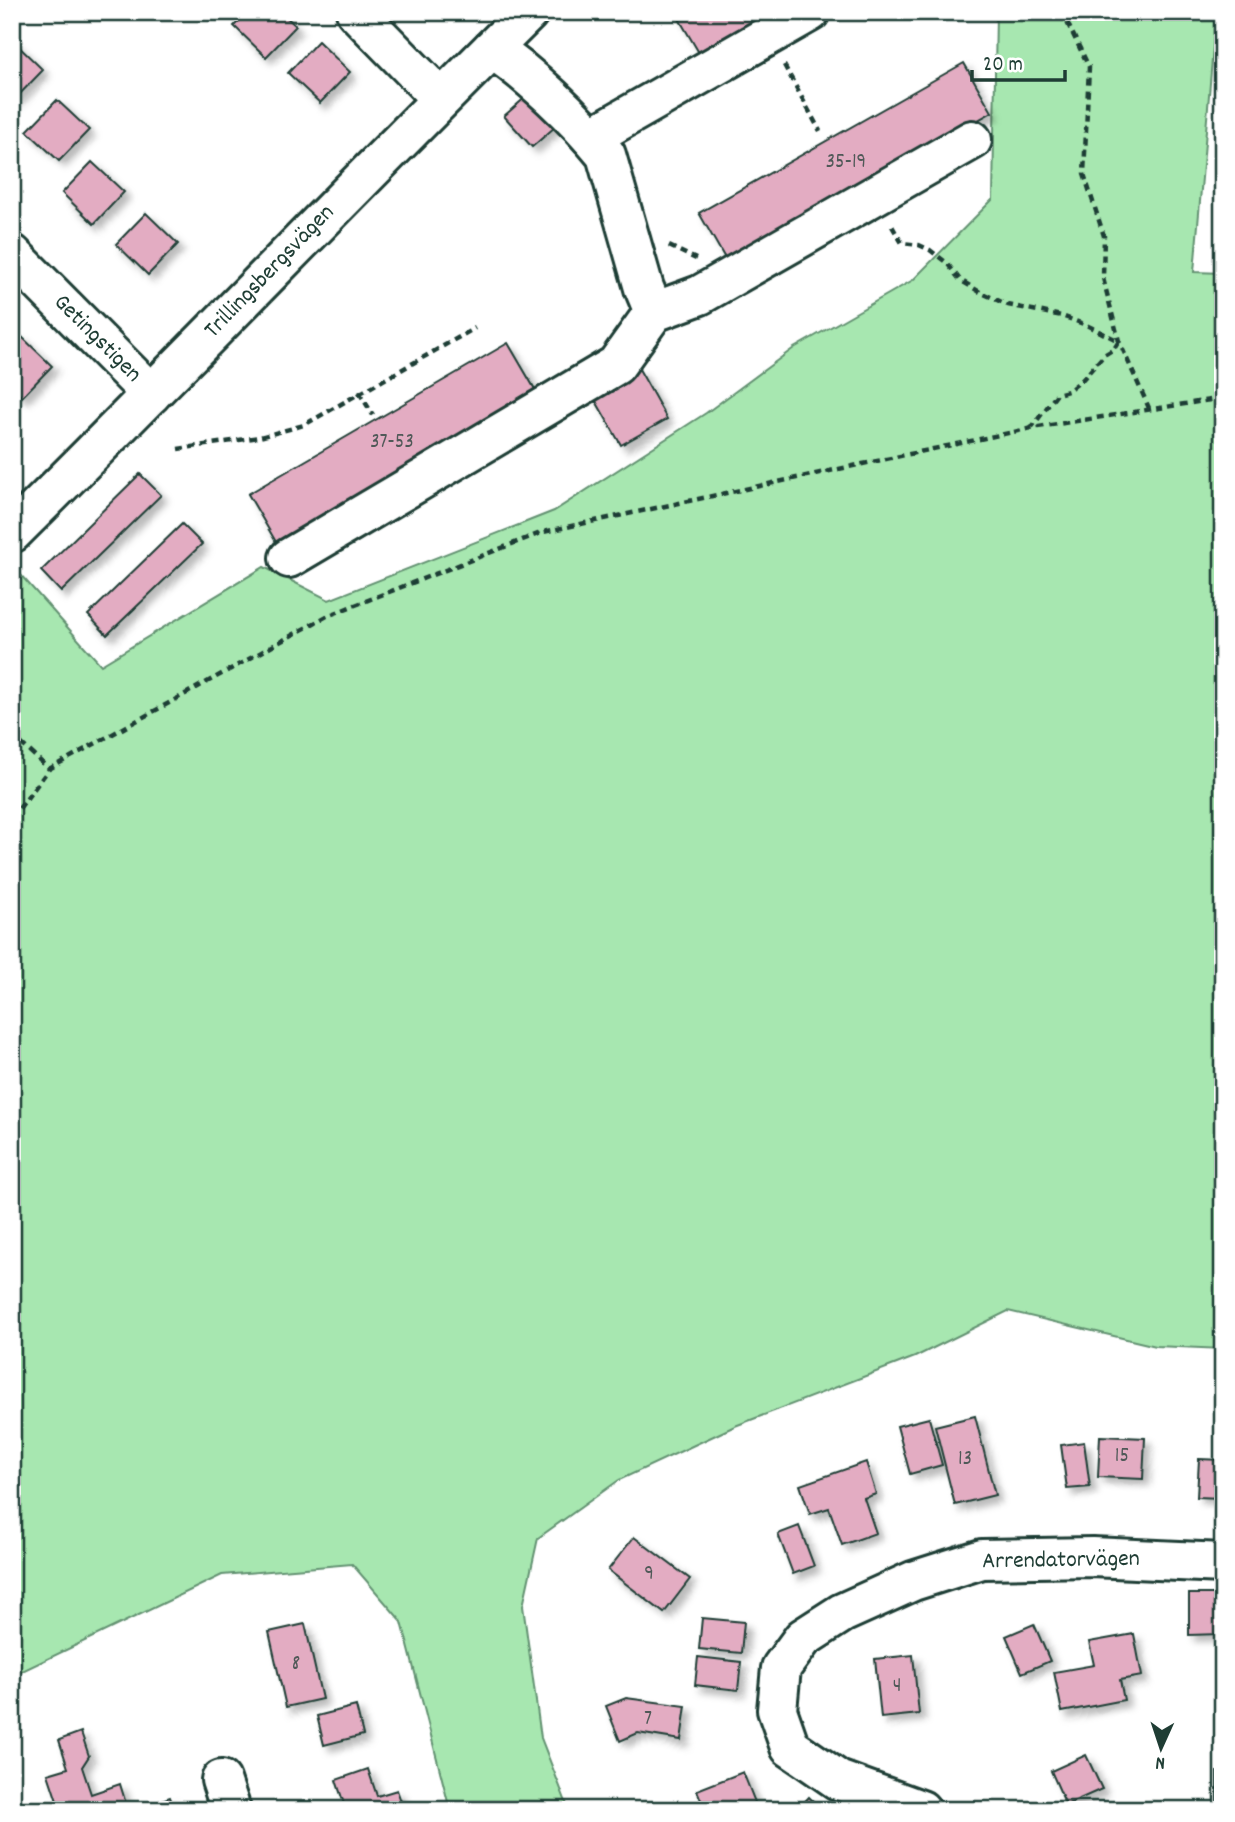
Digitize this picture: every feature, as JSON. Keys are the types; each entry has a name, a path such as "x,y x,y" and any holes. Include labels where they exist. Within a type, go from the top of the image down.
{"street":[{"path":"356,12 440,98"},
{"name":"Trillingsbergsvägen","path":"12,533 440,98 529,12"},
{"path":"592,138 810,12"},
{"path":"492,49 512,63 592,138 606,155 644,288 654,312"},
{"path":"289,558 616,365 654,312 700,295 972,140"},
{"name":"Getingstigen","path":"12,254 151,394"},
{"name":"Arrendatorvägen","path":"921,1810 838,1780 790,1747 777,1710 780,1668 803,1638 842,1613 913,1581 982,1559 1091,1557 1223,1563"}],"path":[{"path":"1062,12 1089,67 1084,174 1104,236 1103,278 1119,341 1149,408"},
{"path":"768,36 820,131"},
{"path":"630,239 670,246 732,277"},
{"path":"902,243 919,245 930,250 947,263 960,280 1008,305 1074,320 1119,341"},
{"path":"178,449 260,437 304,425 475,328"},
{"path":"1032,428 1057,394 1068,391 1083,380 1119,341"},
{"path":"359,392 373,415"},
{"path":"12,818 49,769 327,616 543,532 1032,428 1223,398"},
{"path":"12,735 49,769"}],"green space":[{"path":"996,12 1216,12 1194,272 1223,273 1223,1349 1156,1346 1008,1311 915,1357 735,1426 619,1480 538,1538 523,1606 541,1738 569,1810 450,1810 402,1622 352,1564 222,1575 12,1676 12,580 19,573 101,665 264,567 329,600 554,511 706,413 794,348 913,280 993,199"}],"building":[{"path":"248,12 281,12 296,26 266,57 234,26"},
{"path":"675,12 780,12 702,58"},
{"path":"12,40 43,70 14,100 12,99"},
{"path":"318,41 350,72 320,103 288,73"},
{"path":"964,63 992,112 727,262 699,213"},
{"path":"527,96 555,127 532,147 504,116"},
{"path":"57,100 89,130 59,161 27,131"},
{"path":"92,162 124,192 94,224 62,193"},
{"path":"146,213 178,244 148,275 116,244"},
{"path":"20,335 52,366 22,397 12,387 12,343"},
{"path":"508,343 536,391 276,542 248,494"},
{"path":"639,369 667,419 621,445 593,396"},
{"path":"140,474 161,495 61,592 41,571"},
{"path":"182,524 202,544 107,635 88,615"},
{"path":"975,1416 995,1495 955,1505 935,1426"},
{"path":"929,1418 942,1465 910,1474 897,1426"},
{"path":"1100,1436 1145,1438 1143,1479 1098,1477"},
{"path":"1084,1442 1090,1487 1067,1489 1061,1445"},
{"path":"1199,1459 1222,1460 1221,1498 1197,1497"},
{"path":"866,1462 876,1494 864,1498 876,1533 842,1545 829,1508 810,1514 800,1485"},
{"path":"799,1526 814,1566 793,1574 778,1534"},
{"path":"634,1537 690,1579 664,1613 608,1570"},
{"path":"1189,1594 1220,1594 1220,1634 1189,1635"},
{"path":"702,1618 744,1622 741,1653 699,1649"},
{"path":"305,1624 322,1699 286,1707 269,1632"},
{"path":"1034,1624 1050,1661 1022,1673 1006,1636"},
{"path":"1134,1634 1142,1676 1120,1680 1124,1700 1062,1712 1054,1672 1094,1665 1089,1642"},
{"path":"913,1655 919,1714 881,1718 875,1659"},
{"path":"698,1657 741,1662 738,1690 695,1685"},
{"path":"626,1698 686,1706 681,1740 638,1733 620,1741 606,1706"},
{"path":"356,1706 363,1735 324,1745 317,1716"},
{"path":"81,1732 89,1756 82,1767 91,1794 120,1784 128,1810 60,1810 48,1774 68,1768 59,1740"},
{"path":"1086,1755 1102,1789 1066,1805 1051,1771"},
{"path":"368,1769 377,1796 397,1790 404,1810 346,1810 336,1780"},
{"path":"743,1772 758,1810 705,1810 697,1790"},
{"path":"1217,1772 1223,1772 1223,1810 1217,1810"},
{"path":"170,1797 175,1810 139,1808"},
{"path":"809,1797 822,1810 797,1810"}]}
